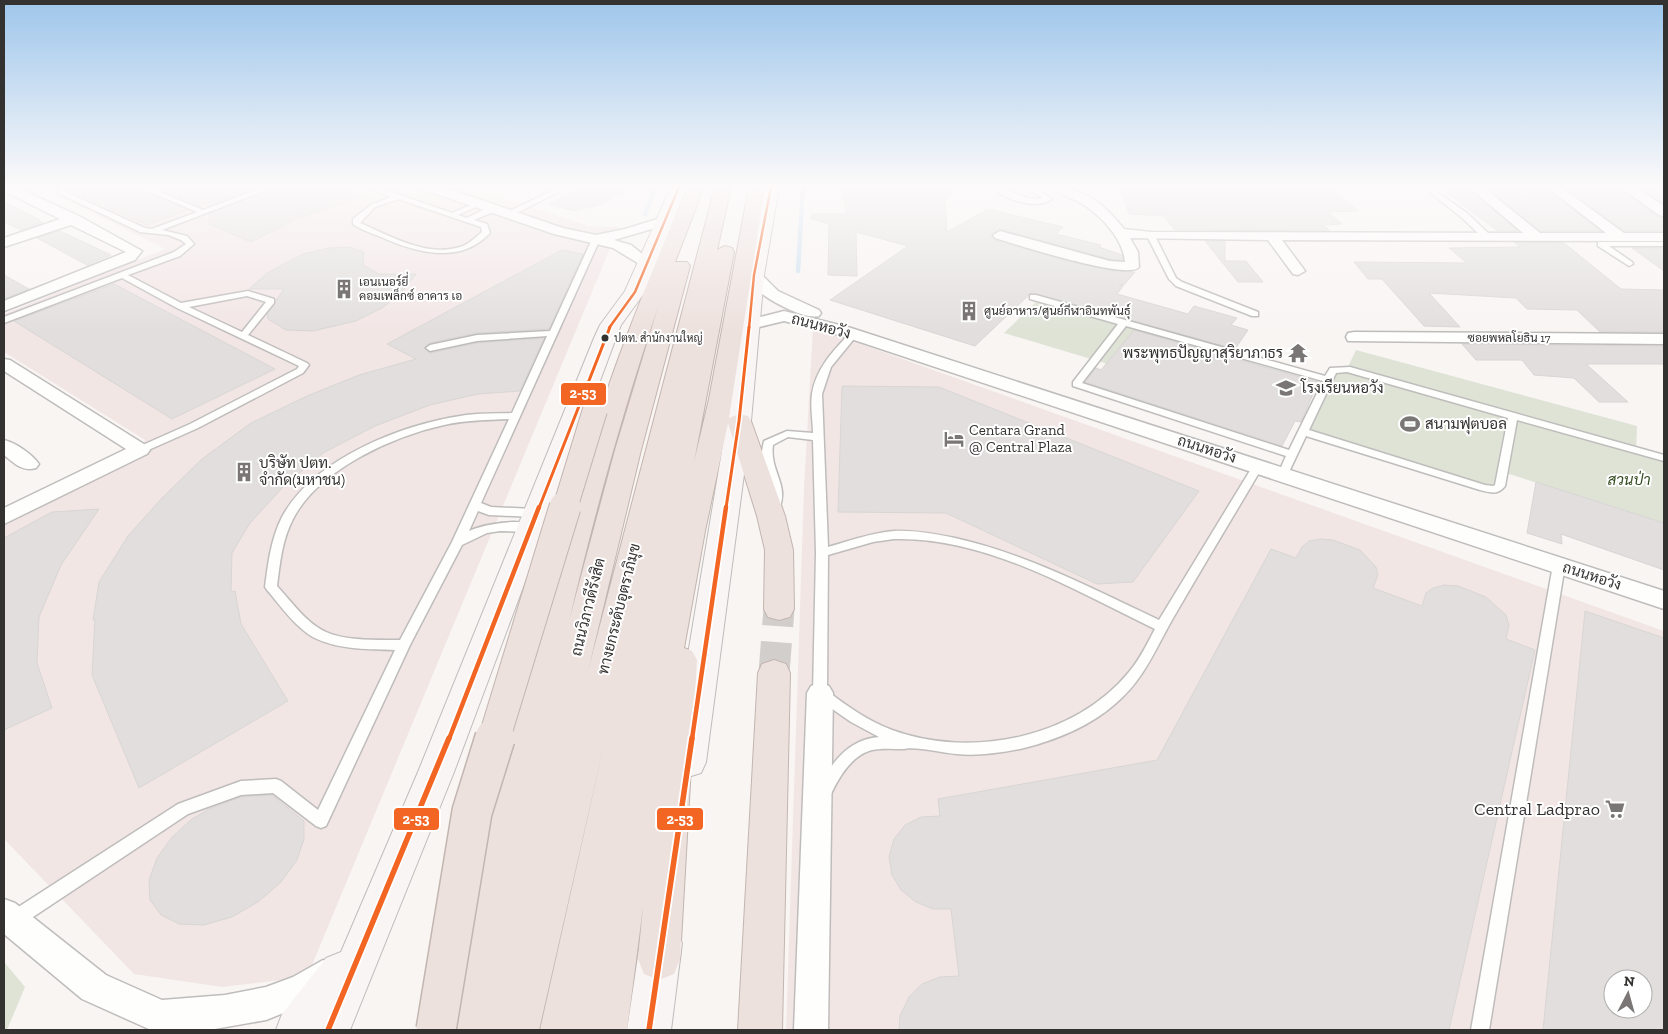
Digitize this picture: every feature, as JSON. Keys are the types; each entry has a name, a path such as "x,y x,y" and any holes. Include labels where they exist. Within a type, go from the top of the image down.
{"highway":[{"path":"429,1030 449,1000 470,960 576,536 621,383 656,284 679,235"},
{"name":"ถนนวิภาวดีรังสิต","path":"485,1030 628,450 689,235"},
{"name":"ทางยกระดับอุตราภิมุข","path":"517,1030 691,235"},
{"name":"ทางยกระดับอุตราภิมุข","path":"562,1030 729,235"},
{"path":"605,1030 634,825 691,531 721,399 749,235"},
{"path":"436,1030 472,812 595,410 635,292"},
{"path":"738,421 771,516 779,550 778,609"},
{"path":"658,959 691,531"},
{"path":"760,1030 769,858 770,762 774,673"},
{"path":"462,1030 478,979 520,882"}],"main road":[{"path":"328,1030 377,922 531,520 605,338 611,325 635,292 658,235"},
{"path":"648,1030 738,421 747,325 762,235"},
{"path":"298,1030 377,922"}],"street":[{"path":"4,243 27,235"},
{"path":"4,306 120,261 134,253 135,251 105,235"},
{"path":"578,235 626,248 646,264"},
{"path":"596,239 616,235"},
{"path":"1001,235 1109,265 1132,267 1133,256 1121,235"},
{"path":"1143,235 1241,235"},
{"path":"1271,235 1298,271"},
{"path":"1325,235 1536,236 1597,240 1621,237 1664,237"},
{"path":"754,275 759,284 779,299 799,306 850,333"},
{"name":"ถนนหอวัง","path":"747,325 784,316 850,333 1664,600"},
{"name":"ซอยพหลโยธิน 17","path":"1354,337 1664,339"},
{"path":"6,369 140,450"},
{"path":"4,446 29,464"},
{"path":"4,517 140,450"},
{"path":"811,1030 820,693"},
{"path":"7,918 94,987 172,1024 278,1002 299,992 330,972 377,922"}],"lane":[{"path":"4,320 181,252 190,244 189,241 173,235"},
{"path":"384,235 413,247 447,252 468,246 483,235"},
{"path":"1151,236 1173,279 1179,284 1255,314"},
{"path":"7,918 183,809 242,788 276,786 322,821 404,645 458,542 596,239"},
{"path":"1597,240 1664,244"},
{"path":"1597,240 1629,264"},
{"path":"122,274 180,306 304,365 300,372 194,426 140,450"},
{"path":"180,306 248,293 271,301 243,336"},
{"path":"1033,296 1328,380"},
{"path":"1124,322 1076,384 1293,455"},
{"path":"430,348 496,336 553,333"},
{"path":"850,333 820,379 817,394 822,554 820,693 849,715 893,737 913,742 971,749 1021,742 1056,734 1088,718 1133,677 1258,466"},
{"path":"1283,474 1334,370 1348,370 1664,458"},
{"path":"404,645 373,646 322,636 293,611 271,587 275,548 289,516 313,486 347,460 389,439 426,426 465,418 515,416"},
{"path":"1305,432 1495,490 1500,486 1513,416"},
{"path":"771,516 778,493 766,456 768,443 787,434 818,437"},
{"path":"475,505 489,511 531,520"},
{"path":"458,542 482,528 531,520"},
{"path":"822,554 862,542 902,535 969,545 1020,562 1162,627"},
{"path":"1480,1030 1559,565"},
{"path":"817,811 830,777 848,757 870,744 913,742"}],"shaded area":[{"path":"137,235 616,235 307,977 222,987 134,974 4,839 4,517 139,453 145,440 4,352 4,314 165,249"},
{"path":"813,327 1664,631 1664,1030 786,1030 804,488"}],"green space":[{"path":"1037,301 1318,382 1301,422 1004,333"},
{"name":"สวนป่า","path":"1356,350 1637,426 1636,451 1664,459 1664,523 1503,472 1497,489 1305,432 1337,369 1347,369"},
{"path":"4,962 25,987 7,1030 4,1030"}],"building":[{"path":"46,235 69,235 111,255 87,265 37,238"},
{"path":"235,235 264,235 251,242"},
{"path":"829,235 856,235 857,276 828,275"},
{"path":"868,235 991,235 994,240 1070,262 1115,271 1135,272 1124,285 1119,285 1123,286 1117,294 1188,314 1194,306 1237,318 1231,325 1248,330 1235,349 1031,293 975,346 830,300 908,246"},
{"path":"1023,235 1061,235 1101,245 1099,247 1122,255 1123,260 1110,259"},
{"path":"1205,241 1225,241 1225,261 1246,261 1263,282 1238,282"},
{"path":"1514,242 1564,243 1621,289 1664,290 1664,332 1600,332 1577,310 1527,309 1516,298 1429,293 1460,327 1424,326 1382,279 1368,279 1354,262 1467,263 1449,248 1520,247"},
{"name":"เอนเนอร์ยี่ คอมเพล็กซ์ อาคาร เอ","path":"349,247 364,252 363,265 379,274 416,274 400,294 382,308 356,321 313,331 286,330 268,319 267,314 284,289 249,289 267,273 303,254 329,248"},
{"path":"1632,248 1664,248 1664,271"},
{"path":"562,250 583,254 549,329 477,333 430,343 424,348 430,353 477,343 544,338 520,391 478,394 430,405 375,426 323,453 284,486 250,523 232,553 231,592 235,591 241,624 288,701 139,788 92,675 95,619 93,620 99,582 128,536 162,498 202,459 251,423 307,396 359,375 416,359 387,344"},
{"path":"4,275 29,289 4,299"},
{"path":"114,284 275,369 172,419 14,321"},
{"path":"1134,330 1318,382 1301,422 1295,421 1282,446 1085,382 1096,368 1101,370"},
{"path":"1462,344 1664,346 1664,364 1586,364 1628,402 1599,402 1574,378 1534,375 1522,360 1476,360"},
{"name":"Centara Grand @ Central Plaza","path":"842,386 939,387 1199,491 1133,582 1097,584 946,513 838,512"},
{"path":"1536,482 1664,523 1664,570 1561,534 1562,544 1527,533"},
{"path":"99,509 61,565 39,617 37,663 52,708 4,730 4,538 52,512"},
{"path":"1320,539 1333,540 1360,550 1376,567 1378,575 1373,588 1422,606 1426,593 1433,588 1444,585 1458,586 1486,597 1506,615 1509,625 1506,639 1535,650 1449,1030 899,1030 900,1016 909,997 922,984 940,977 959,976 951,909 933,909 916,902 901,890 892,875 889,857 894,839 905,825 921,817 940,816 938,799 1157,760 1271,549 1296,558 1302,547 1309,541"},
{"name":"Central Ladprao","path":"1585,611 1664,638 1664,1030 1543,1030"},
{"path":"272,795 304,821 304,839 297,860 281,882 258,902 232,917 204,925 179,924 161,915 150,900 149,880 157,858 172,837 192,819 209,809 241,797"}],"waterway":[{"path":"798,271 800,235"}],"tunnel":[{"path":"774,673 779,609"}],"transit line":[{"name":"2-53","path":"328,1030 436,772 605,338 611,325 635,292 659,235"},
{"name":"2-53","path":"649,1030 739,421 754,275 762,235"}],"place":[{"name":"เอนเนอร์ยี่ คอมเพล็กซ์ อาคาร เอ","path":"344,289"},
{"name":"ศูนย์อาหาร/ศูนย์กีฬาอินทพันธุ์","path":"969,311"},
{"name":"ปตท. สำนักงานใหญ่","path":"605,338"},
{"name":"พระพุทธปัญญาสุริยาภาธร","path":"1298,353"},
{"name":"โรงเรียนหอวัง","path":"1286,388"},
{"name":"สนามฟุตบอล","path":"1410,424"},
{"name":"Centara Grand @ Central Plaza","path":"954,439"},
{"name":"บริษัท ปตท. จำกัด(มหาชน)","path":"244,472"},
{"name":"Central Ladprao","path":"1615,809"}]}
